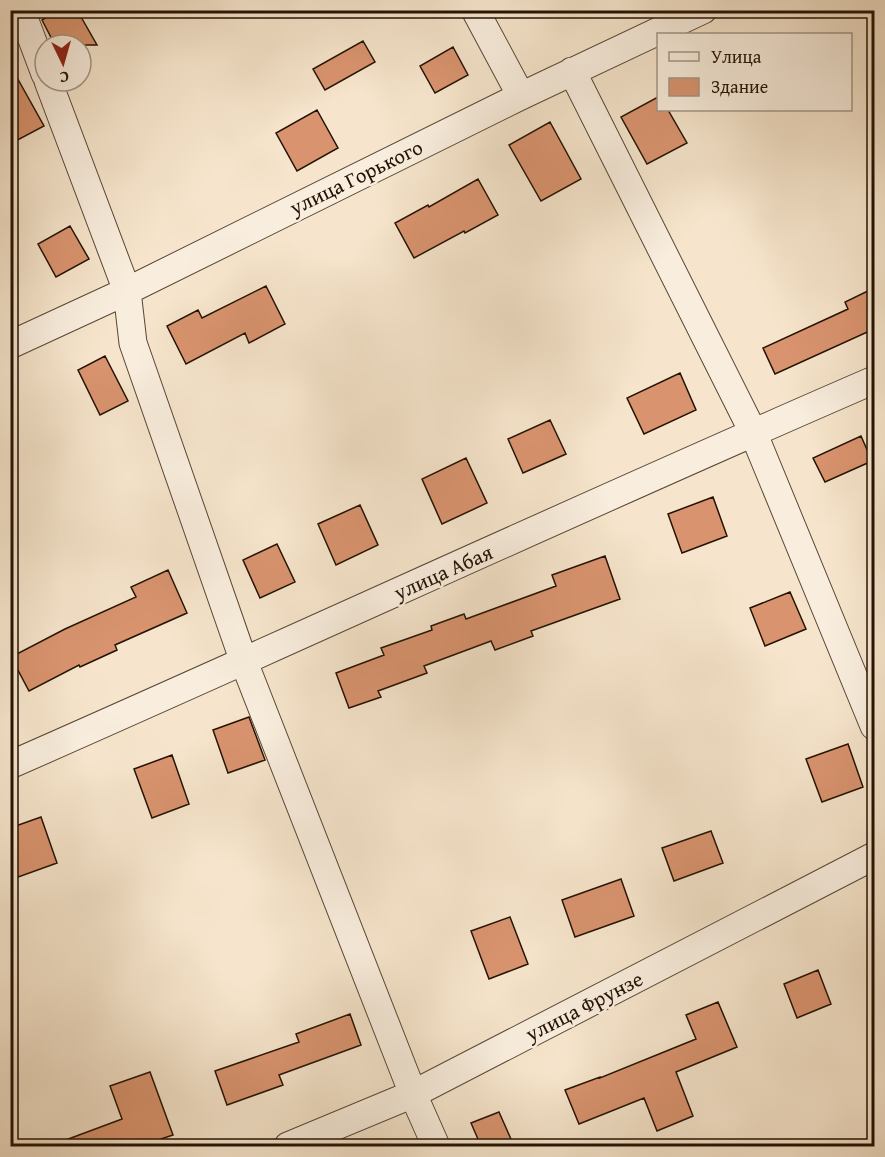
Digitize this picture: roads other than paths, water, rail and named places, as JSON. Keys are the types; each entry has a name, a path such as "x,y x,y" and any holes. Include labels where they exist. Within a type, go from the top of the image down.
{"street":[{"path":"21,10 33,42"},
{"path":"475,10 521,96"},
{"name":"улица Горького","path":"10,345 127,291 572,71 703,10"},
{"path":"572,71 753,432 874,726"},
{"path":"53,93 127,291 134,343 244,662 413,1094 436,1146"},
{"name":"улица Абая","path":"10,765 874,380"},
{"name":"улица Фрунзе","path":"288,1146 413,1094 874,856"}]}
